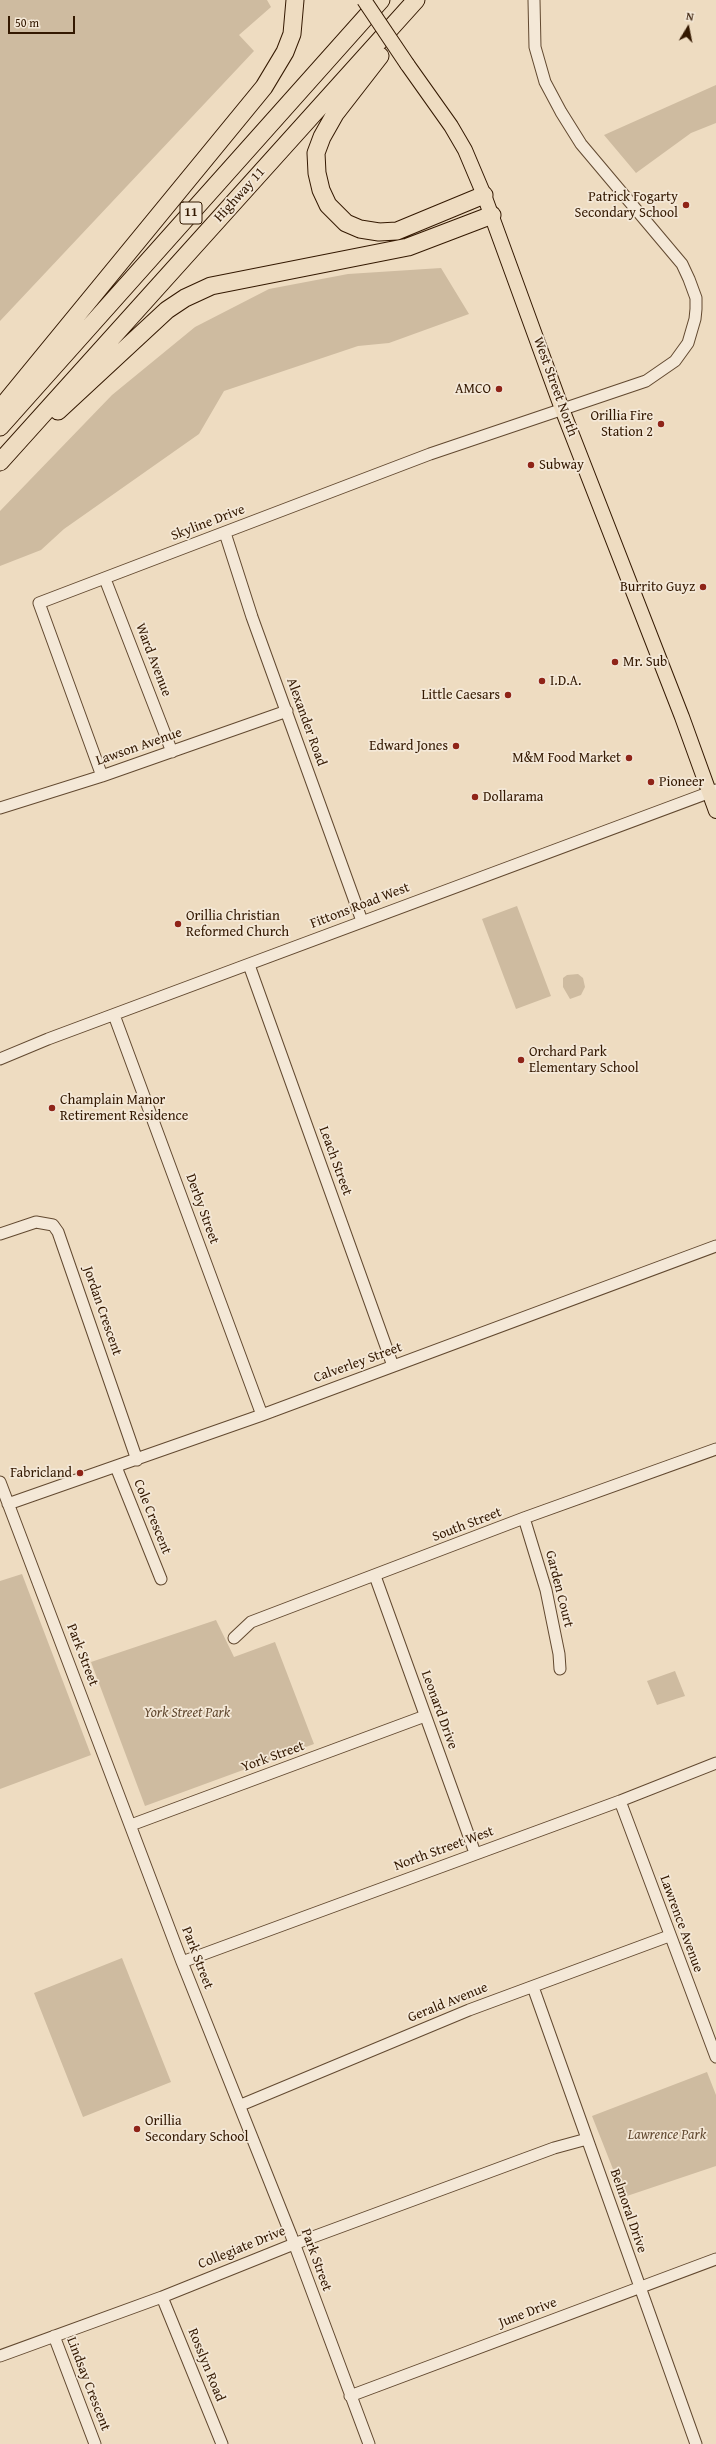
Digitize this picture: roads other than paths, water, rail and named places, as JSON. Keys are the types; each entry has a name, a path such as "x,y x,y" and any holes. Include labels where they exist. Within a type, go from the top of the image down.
{"highway":[{"path":"0,409 264,87 285,52 292,34 295,0"},
{"name":"Highway 11","path":"0,427 381,0"},
{"path":"413,4 405,23 335,114 322,137 316,162 321,190 328,205 346,223 360,229 379,232 397,231 413,226 484,195"},
{"name":"Highway 11","path":"0,462 413,4"},
{"path":"26,432 48,420 167,310 185,298 211,286 408,247 492,215"}],"main road":[{"name":"West Street North","path":"364,0 451,126 465,150 492,215 562,409 712,791 716,811"}],"street":[{"name":"Skyline Drive","path":"102,776 39,603 430,454 646,381 675,361 688,343 695,319 696,298 682,264 581,144 561,112 545,82 535,47 534,0"},
{"name":"Alexander Road","path":"225,533 252,617 362,921"},
{"name":"Ward Avenue","path":"105,579 172,752"},
{"name":"Lawson Avenue","path":"0,808 102,776 287,711"},
{"name":"Fittons Road West","path":"0,1059 362,921 712,791"},
{"name":"Leach Street","path":"249,965 393,1366"},
{"name":"Derby Street","path":"114,1015 262,1415"},
{"name":"Jordan Crescent","path":"0,1234 36,1222 52,1225 58,1232 137,1460"},
{"name":"Calverley Street","path":"8,1504 262,1415 716,1246"},
{"name":"South Street","path":"234,1638 251,1622 524,1518 716,1449"},
{"name":"Cole Crescent","path":"116,1466 161,1579"},
{"name":"Park Street","path":"0,1482 182,1962 241,2105 369,2444"},
{"name":"Garden Court","path":"524,1518 546,1590 559,1654 560,1669"},
{"name":"Leonard Drive","path":"375,1576 475,1853"},
{"name":"York Street","path":"131,1825 425,1716"},
{"name":"North Street West","path":"182,1962 475,1853 620,1801 716,1763"},
{"name":"Lawrence Avenue","path":"620,1801 669,1936 716,2057"},
{"name":"Gerald Avenue","path":"241,2105 469,2010 669,1936"},
{"name":"Belmoral Drive","path":"533,1987 694,2443"},
{"name":"Collegiate Drive","path":"0,2356 162,2297 294,2244 554,2148 587,2140"},
{"name":"June Drive","path":"350,2396 638,2286 716,2259"},
{"name":"Rosslyn Road","path":"162,2297 222,2444"},
{"name":"Lindsay Crescent","path":"54,2336 95,2444"}],"place":[{"name":"Patrick Fogarty Secondary School","path":"686,205"},
{"name":"AMCO","path":"499,389"},
{"name":"Orillia Fire Station 2","path":"661,424"},
{"name":"Subway","path":"531,465"},
{"name":"Burrito Guyz","path":"703,587"},
{"name":"Mr. Sub","path":"615,662"},
{"name":"I.D.A.","path":"542,681"},
{"name":"Little Caesars","path":"508,695"},
{"name":"Edward Jones","path":"456,746"},
{"name":"M&M Food Market","path":"629,758"},
{"name":"Pioneer","path":"651,782"},
{"name":"Dollarama","path":"475,797"},
{"name":"Orillia Christian Reformed Church","path":"178,924"},
{"name":"Orchard Park Elementary School","path":"521,1060"},
{"name":"Champlain Manor Retirement Residence","path":"52,1108"},
{"name":"Fabricland","path":"80,1473"},
{"name":"Orillia Secondary School","path":"137,2129"}],"park label":[{"name":"York Street Park","path":"187,1713"},
{"name":"Lawrence Park","path":"667,2135"}]}
